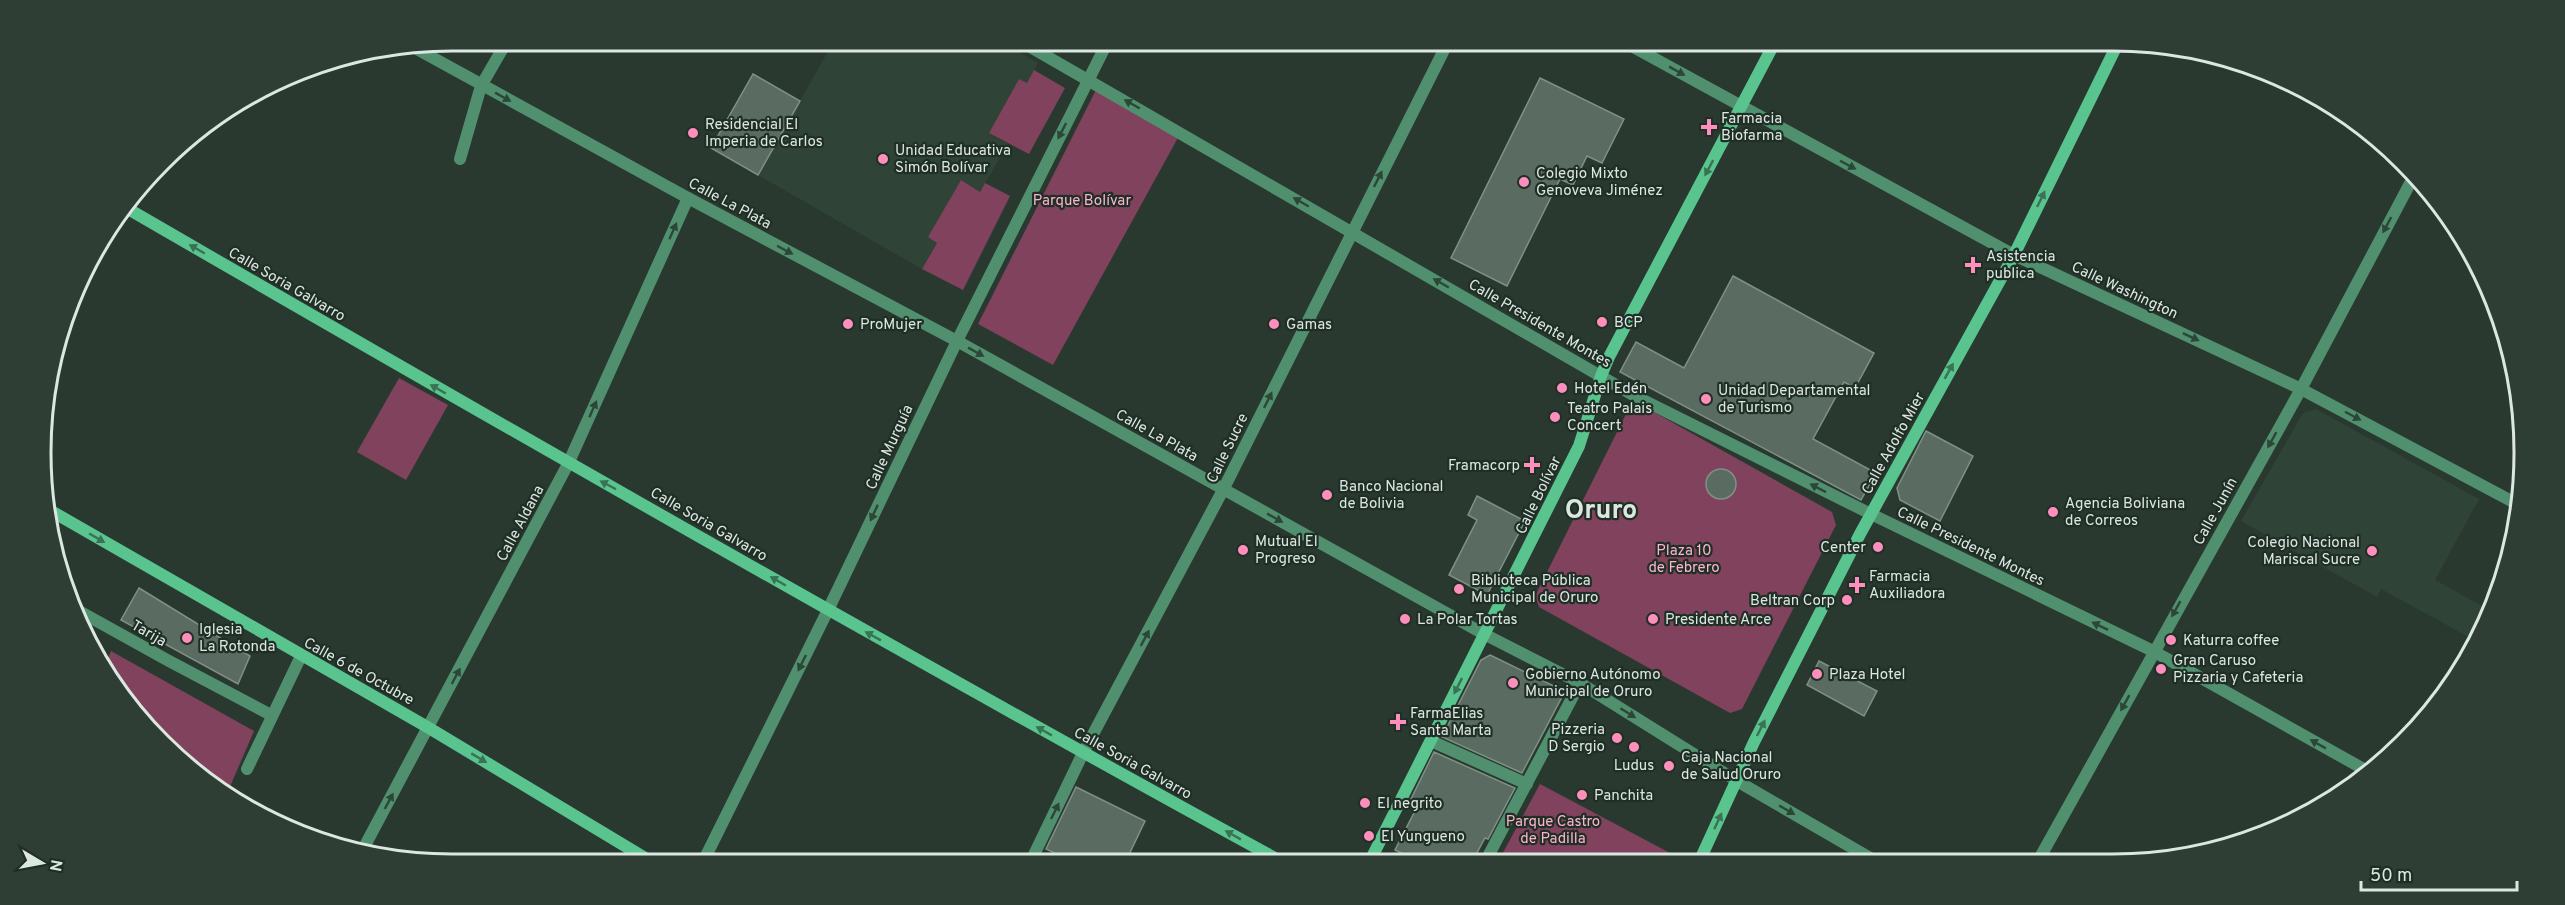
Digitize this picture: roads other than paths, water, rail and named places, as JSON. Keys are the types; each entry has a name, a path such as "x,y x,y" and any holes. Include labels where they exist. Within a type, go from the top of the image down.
{"main road":[{"name":"Calle Bolívar","path":"1374,854 1579,446 1601,376 1770,51"},
{"name":"Calle Adolfo Mier","path":"1703,854 1754,742 1871,514 2014,255 2114,51"},
{"name":"Calle Soria Galvarro","path":"132,211 568,464 646,505 828,610 1268,854"},
{"name":"Calle 6 de Octubre","path":"56,514 429,728 638,854"}],"street":[{"path":"459,159 481,86 501,51"},
{"name":"Calle Presidente Montes","path":"1038,51 1646,401 1871,514 2153,651 2361,768"},
{"name":"Calle Murguía","path":"707,854 828,610 957,341 1103,51"},
{"name":"Calle Sucre","path":"1034,854 1083,753 1223,490 1444,51"},
{"name":"Calle Washington","path":"1640,51 2014,255 2301,389 2511,501"},
{"name":"Calle La Plata","path":"422,52 688,198 957,341 1484,634 1580,683 1737,781 1863,854"},
{"name":"Calle Junín","path":"2042,854 2301,389 2410,184"},
{"name":"Calle Aldana","path":"366,844 568,464 688,198"},
{"name":"Tarija","path":"85,614 168,662 271,715"},
{"path":"247,769 301,656"},
{"path":"1489,854 1580,683"},
{"path":"1431,741 1527,784"}],"place":[{"name":"Farmacia Biofarma","path":"1709,127"},
{"name":"Residencial El Imperia de Carlos","path":"693,133"},
{"name":"Unidad Educativa Simón Bolívar","path":"883,159"},
{"name":"Colegio Mixto Genoveva Jiménez","path":"1524,182"},
{"name":"Asistencia publica","path":"1973,265"},
{"name":"BCP","path":"1602,322"},
{"name":"ProMujer","path":"848,324"},
{"name":"Gamas","path":"1274,324"},
{"name":"Hotel Edén","path":"1562,388"},
{"name":"Unidad Departamental de Turismo","path":"1706,399"},
{"name":"Teatro Palais Concert","path":"1555,417"},
{"name":"Framacorp","path":"1532,465"},
{"name":"Banco Nacional de Bolivia","path":"1327,495"},
{"name":"Agencia Boliviana de Correos","path":"2053,512"},
{"name":"Center","path":"1878,547"},
{"name":"Mutual El Progreso","path":"1243,550"},
{"name":"Colegio Nacional Mariscal Sucre","path":"2372,551"},
{"name":"Farmacia Auxiliadora","path":"1857,585"},
{"name":"Biblioteca Pública Municipal de Oruro","path":"1459,589"},
{"name":"Beltran Corp","path":"1847,600"},
{"name":"La Polar Tortas","path":"1405,619"},
{"name":"Presidente Arce","path":"1653,619"},
{"name":"Iglesia La Rotonda","path":"187,638"},
{"name":"Katurra coffee","path":"2171,640"},
{"name":"Gran Caruso Pizzaria y Cafeteria","path":"2161,669"},
{"name":"Plaza Hotel","path":"1817,674"},
{"name":"Gobierno Autónomo Municipal de Oruro","path":"1513,683"},
{"name":"FarmaElias Santa Marta","path":"1398,722"},
{"name":"Pizzeria D Sergio","path":"1617,738"},
{"name":"Ludus","path":"1634,747"},
{"name":"Caja Nacional de Salud Oruro","path":"1669,766"},
{"name":"Panchita","path":"1582,795"},
{"name":"El negrito","path":"1365,803"},
{"name":"El Yungueno","path":"1369,836"}],"district":[{"name":"Oruro","path":"1601,509"}],"park label":[{"name":"Parque Bolívar","path":"1082,200"},
{"name":"Plaza 10 de Febrero","path":"1684,558"},
{"name":"Parque Castro de Padilla","path":"1553,830"}]}
